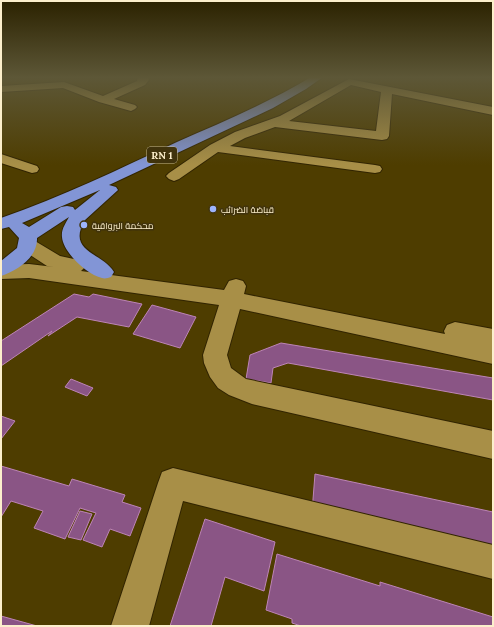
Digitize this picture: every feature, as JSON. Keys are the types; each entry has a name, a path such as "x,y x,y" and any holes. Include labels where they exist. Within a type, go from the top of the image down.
{"highway":[{"name":"RN 1","path":"1,271 21,256 28,240 63,214 111,183 266,106"},
{"name":"RN 1","path":"104,272 79,253 72,245 71,227 77,217 111,183 281,106"},
{"path":"1,219 42,200 111,183"},
{"path":"1,219 19,227 24,231 28,240"}],"street":[{"path":"125,106 131,108"},
{"path":"174,176 215,148 240,135 275,123 305,106"},
{"path":"275,123 382,136 385,106"},
{"path":"470,106 493,111"},
{"path":"215,148 375,169"},
{"path":"1,158 32,169"},
{"path":"28,240 54,261 104,272 493,338"},
{"path":"1,271 44,272 234,293 493,354"},
{"path":"234,293 215,355 216,365 221,374 234,386 246,390 493,445"},
{"path":"130,626 173,483 493,562"}],"building":[{"path":"74,294 89,297 93,294 142,304 129,327 77,317 48,336 52,331 1,366 1,341"},
{"path":"152,305 196,317 180,348 133,334"},
{"path":"281,343 493,378 493,400 288,363 273,368 271,383 246,379 250,355"},
{"path":"71,379 93,388 87,396 65,387"},
{"path":"1,416 15,421 1,439"},
{"path":"1,466 69,486 72,479 125,495 122,502 141,508 130,536 110,529 102,547 83,540 96,513 80,508 65,539 34,528 43,511 11,501 1,517"},
{"path":"315,474 493,512 493,553 312,512"},
{"path":"80,511 92,514 81,540 68,537"},
{"path":"205,519 275,542 264,591 225,577 211,626 170,626"},
{"path":"277,554 380,586 380,582 493,617 493,626 301,626 292,623 292,619 266,610"},
{"path":"1,616 37,626 1,626"}],"place":[{"name":"قباضة الضرائب","path":"213,209"},
{"name":"محكمة البرواقية","path":"84,225"}]}
